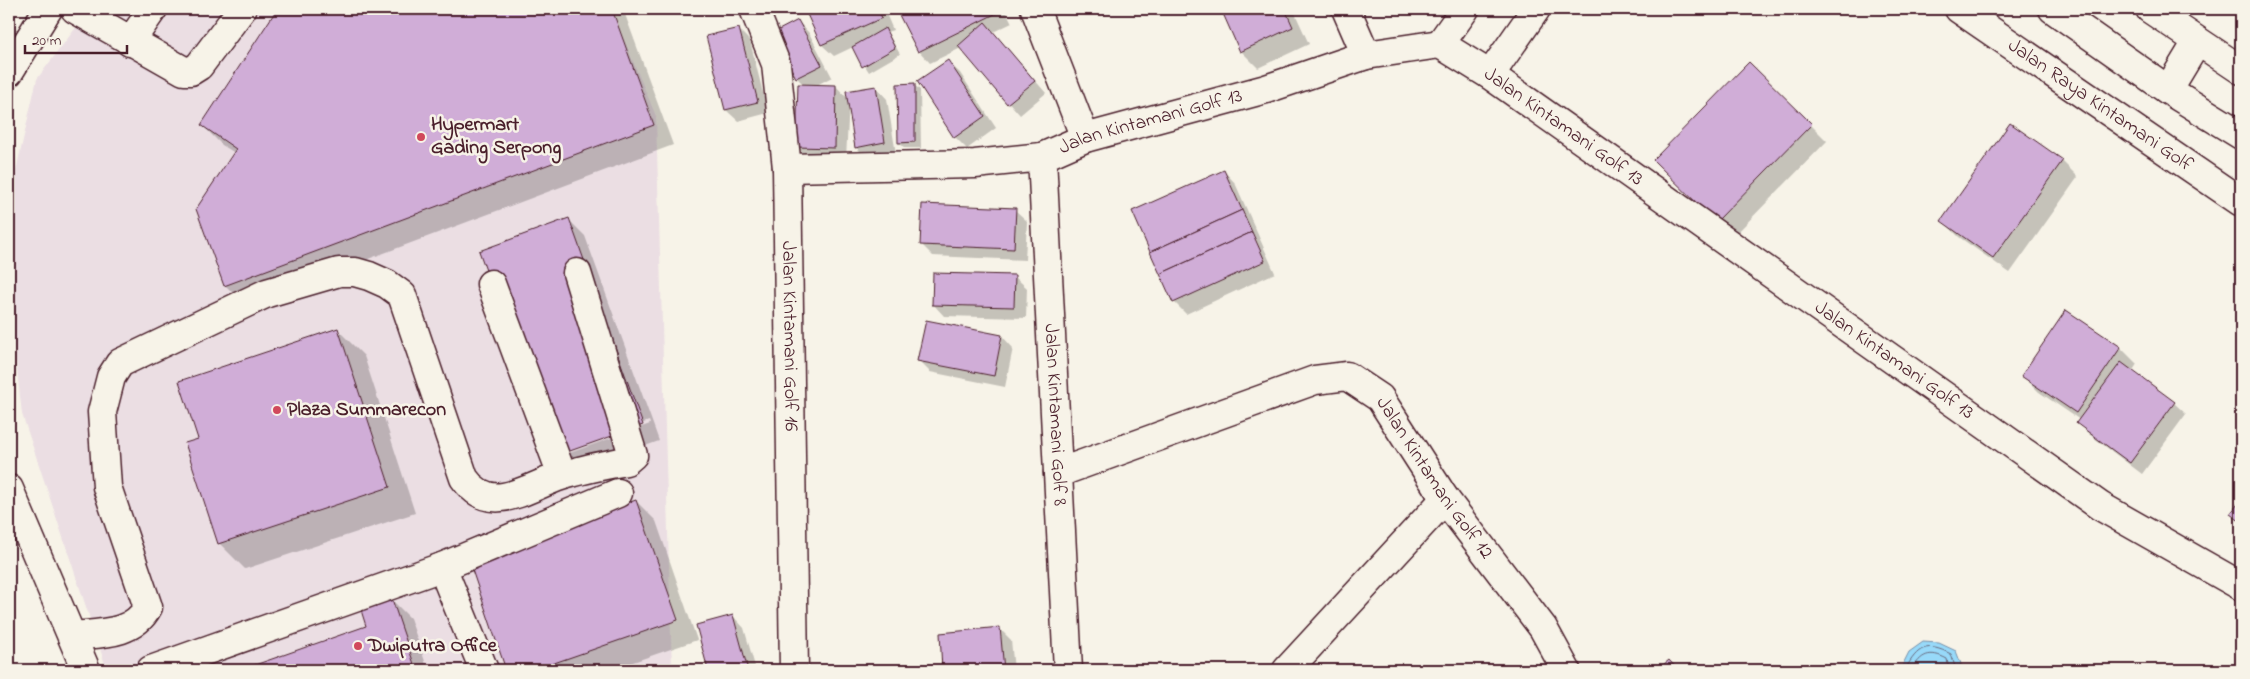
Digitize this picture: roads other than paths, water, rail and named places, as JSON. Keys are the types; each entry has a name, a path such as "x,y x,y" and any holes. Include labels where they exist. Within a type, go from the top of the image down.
{"street":[{"path":"10,68 48,9"},
{"path":"75,9 178,69 191,71 199,66 242,9"},
{"path":"130,42 153,9"},
{"name":"Jalan Kintamani Golf 16","path":"754,9 776,64 788,168 794,670"},
{"path":"1036,9 1084,138"},
{"path":"1346,9 1366,55"},
{"path":"1440,44 1465,9"},
{"path":"1490,75 1536,9"},
{"name":"Jalan Raya Kintamani Golf","path":"1959,9 2241,202"},
{"path":"2053,9 2168,90 2241,135"},
{"path":"2150,9 2196,42 2241,70"},
{"path":"2168,90 2196,42"},
{"name":"Jalan Kintamani Golf 13","path":"788,168 975,164 1042,157 1084,138 1266,89 1366,55 1440,44 1490,75 2100,506 2241,586"},
{"name":"Jalan Kintamani Golf 8","path":"1042,157 1068,670"},
{"path":"72,636 115,632 133,625 142,617 148,607 107,488 102,412 111,377 120,364 267,293 339,272 355,272 387,284 402,295 464,478 472,490 486,497 509,496 562,475 626,460 631,458 634,451 577,273"},
{"path":"491,284 562,475"},
{"name":"Jalan Kintamani Golf 12","path":"1058,472 1315,380 1347,376 1380,398 1445,499 1543,628 1566,670"},
{"path":"9,489 86,670"},
{"path":"151,670 184,664 442,568 618,493"},
{"path":"1287,670 1445,499"},
{"path":"442,568 484,670"}],"water":[{"path":"1923,642 1939,643 1956,651 1961,664 1960,670 1900,670 1909,652"}],"place":[{"name":"Hypermart Gading Serpong","path":"421,137"},
{"name":"Plaza Summarecon","path":"277,410"},
{"name":"Dwiputra Office","path":"358,646"}]}
